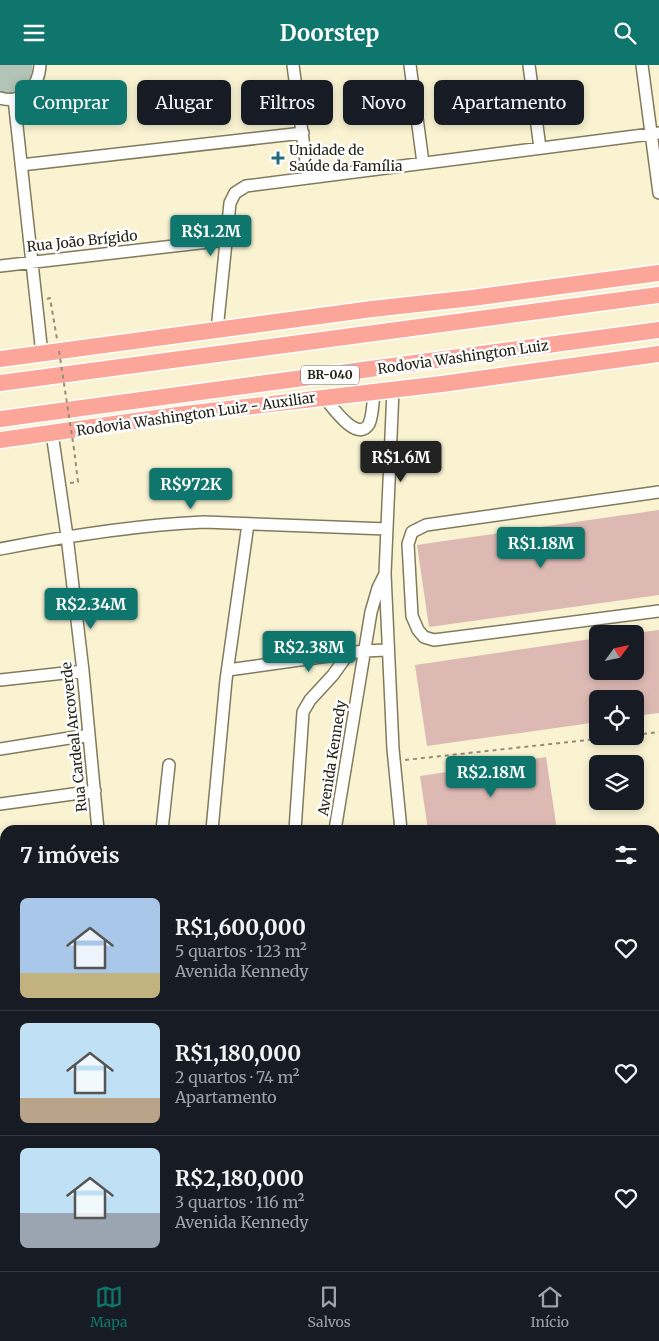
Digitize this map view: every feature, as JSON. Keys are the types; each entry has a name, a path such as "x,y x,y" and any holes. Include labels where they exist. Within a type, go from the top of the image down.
{"highway":[{"path":"0,359 659,273"},
{"path":"0,383 659,295"},
{"name":"Rodovia Washington Luiz","path":"0,419 659,330"},
{"name":"Rodovia Washington Luiz - Auxiliar","path":"0,440 185,414 374,392 659,354"},
{"path":"62,411 185,414"}],"street":[{"path":"0,98 14,99 30,91 36,83 40,65"},
{"path":"293,65 308,177"},
{"path":"410,65 423,163"},
{"path":"529,65 540,149"},
{"path":"642,65 656,134 659,193"},
{"path":"14,99 42,353"},
{"path":"20,165 303,133"},
{"path":"217,330 230,203 235,193 240,189 253,184 656,134"},
{"name":"Rua João Brígido","path":"0,266 226,240"},
{"name":"Avenida Kennedy","path":"393,389 385,574 387,650 401,825"},
{"path":"324,397 352,428 361,430 369,424 374,392"},
{"name":"Rua Cardeal Arcoverde","path":"52,433 67,536 83,671 98,825"},
{"path":"659,492 426,525 412,532 408,544 412,617 418,630 424,637 434,640 659,611"},
{"path":"0,549 67,536 179,523 387,529"},
{"path":"212,825 228,670 248,524"},
{"name":"Avenida Kennedy","path":"337,825 371,612 385,574"},
{"path":"228,670 364,651 387,650"},
{"path":"295,825 303,712 310,700 348,654"},
{"path":"0,680 83,671"},
{"path":"0,749 88,735"},
{"path":"163,825 170,765"},
{"path":"0,804 95,791"}],"path":[{"path":"46,299 50,298 58,342"},
{"path":"59,351 78,483 70,483"},
{"path":"644,734 659,733"},
{"path":"395,761 589,740"}],"green space":[{"path":"0,65 32,65 30,80 15,80 15,93 7,94 0,92"}],"building":[{"path":"659,510 659,595 429,627 417,545"},
{"path":"659,630 659,713 644,715 644,690 589,690 589,723 427,746 415,665 589,639 589,680 644,680 644,632"},
{"path":"546,757 556,825 427,825 420,776"}],"place":[{"name":"Unidade de Saúde da Família","path":"278,158"}]}
